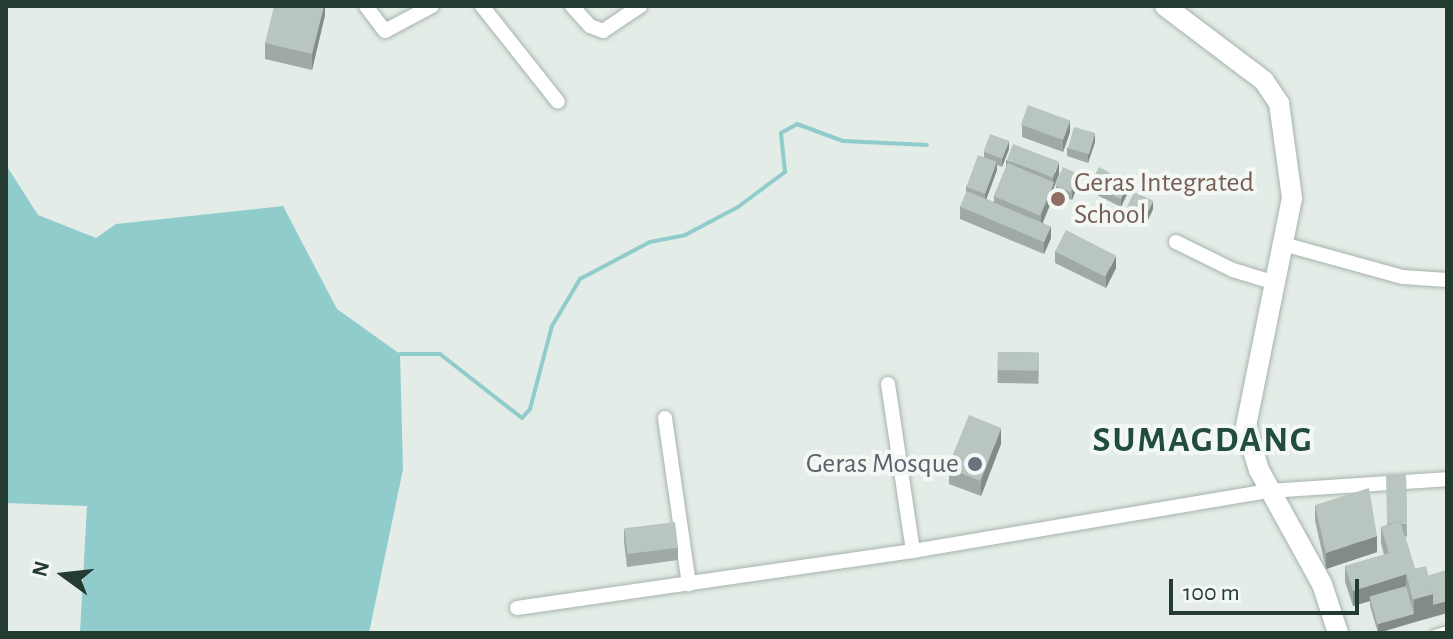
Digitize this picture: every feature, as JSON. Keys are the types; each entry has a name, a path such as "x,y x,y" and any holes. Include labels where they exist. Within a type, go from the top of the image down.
{"street":[{"path":"366,6 385,31 432,6"},
{"path":"482,6 558,102"},
{"path":"572,6 590,26 603,31 640,6"},
{"path":"1165,6 1264,81 1279,103 1292,198 1272,282 1246,427 1268,491 1322,584 1338,633"},
{"path":"1176,242 1233,270 1272,282"},
{"path":"1283,244 1403,277 1447,280"},
{"path":"888,384 913,551"},
{"path":"665,418 689,584"},
{"path":"517,608 913,551 1268,491 1447,479"}],"lane":[{"path":"1434,633 1447,629"}],"water":[{"path":"6,165 38,215 96,238 116,224 283,206 337,309 400,354 403,469 369,633 80,632 87,506 6,503"}],"building":[{"path":"274,6 324,6 312,54 265,43"},
{"path":"1028,105 1070,120 1063,140 1021,125"},
{"path":"1074,127 1095,133 1089,154 1068,148"},
{"path":"990,134 1009,141 1002,159 984,152"},
{"path":"1013,144 1059,162 1053,177 1007,160"},
{"path":"978,155 997,162 985,194 966,187"},
{"path":"1008,163 1054,183 1040,216 994,196"},
{"path":"1063,167 1079,174 1070,192 1055,185"},
{"path":"1099,167 1129,182 1121,199 1090,184"},
{"path":"967,191 1051,227 1044,242 960,207"},
{"path":"1134,192 1153,201 1146,216 1127,207"},
{"path":"1066,230 1116,255 1105,277 1055,251"},
{"path":"998,352 1039,353 1039,371 998,370"},
{"name":"Geras Mosque","path":"969,415 1001,428 980,481 948,468"},
{"path":"1406,474 1407,524 1400,521 1387,524 1386,475"},
{"path":"1369,488 1377,536 1326,553 1315,505"},
{"path":"1400,521 1415,569 1353,591 1345,566 1389,553 1381,527"},
{"path":"675,522 678,548 628,554 624,528"},
{"path":"1426,566 1433,594 1413,599 1406,571"},
{"path":"1447,570 1447,601 1433,605 1428,576"},
{"path":"1406,586 1414,614 1377,624 1369,596"}],"waterway":[{"path":"400,354 440,354 522,418 530,409 552,326 580,279 650,242 685,235 738,207 785,172 781,133 797,124 843,141 927,145"}],"place":[{"name":"Geras Integrated School","path":"1058,199"},
{"name":"Geras Mosque","path":"975,464"}],"district":[{"name":"SUMAGDANG","path":"1203,441"}]}
